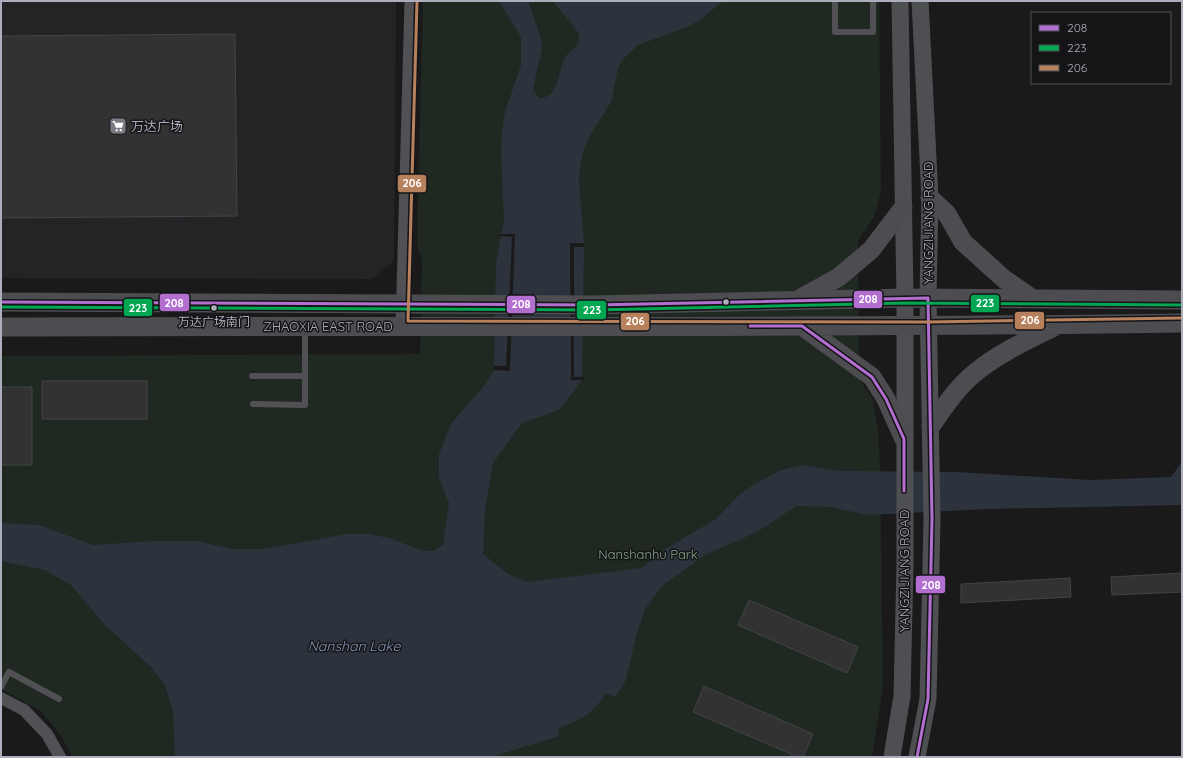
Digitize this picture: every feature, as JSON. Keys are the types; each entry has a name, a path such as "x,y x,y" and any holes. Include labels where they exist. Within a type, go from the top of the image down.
{"main road":[{"name":"YANGZIJIANG ROAD","path":"892,757 902,696 904,519 904,298 900,1"},
{"name":"YANGZIJIANG ROAD","path":"917,757 928,699 932,519 928,298 930,198 920,1"},
{"path":"930,198 947,214 963,242 1004,279 1034,299"},
{"path":"796,300 813,293 839,277 871,250 903,208"},
{"name":"ZHAOXIA EAST ROAD","path":"1,302 594,305 904,298 1182,300"},
{"name":"ZHAOXIA EAST ROAD","path":"1,327 929,327 1182,323"},
{"path":"931,426 949,400 976,372 1000,355 1058,325"},
{"path":"802,326 872,377 886,399 904,439"}],"street":[{"path":"403,326 412,1"},
{"path":"1,698 24,710 47,734 60,757"}],"lane":[{"path":"835,1 835,32 873,32 873,1"},
{"path":"253,404 305,406 305,326"},
{"path":"252,376 305,376"},
{"path":"1,687 9,672 59,699"}],"shaded area":[{"path":"1,1 396,1 394,261 372,279 1,278"}],"green space":[{"name":"Nanshanhu Park","path":"423,1 879,1 881,192 874,217 858,241 859,379 873,400 878,430 880,471 883,686 872,757 72,757 62,737 41,711 1,689 1,356 420,354 422,260 417,244"}],"water":[{"name":"Nanshan Lake","path":"499,1 528,1 541,38 542,48 533,89 539,98 546,97 555,89 562,63 565,57 577,45 579,39 578,32 553,1 723,1 700,20 687,27 638,45 622,60 618,69 611,102 589,137 583,152 579,180 584,243 582,380 559,410 522,423 493,463 485,511 483,554 508,574 527,582 642,568 662,551 716,519 738,496 753,485 781,470 804,465 838,471 957,472 1090,480 1171,477 1182,462 1182,505 987,509 869,515 829,507 796,506 757,532 707,554 663,585 645,609 636,637 626,680 615,697 606,693 592,711 573,723 558,728 559,736 491,757 175,757 173,712 165,685 151,667 105,625 71,585 45,570 1,561 1,523 39,525 93,545 155,541 197,541 232,549 262,549 348,534 369,534 389,538 423,551 433,551 443,545 449,503 439,478 439,454 451,424 484,386 494,370 496,263 504,220 501,152 502,132 505,112 521,65 521,37"}],"pier":[{"path":"499,234 515,234 510,371 494,370 494,366 506,366 512,237 499,236"},
{"path":"570,243 584,243 584,247 574,247 574,377 585,377 584,380 571,380"}],"building":[{"name":"万达广场","path":"235,34 237,216 1,218 1,36"},
{"path":"42,381 147,381 147,419 42,419"},
{"path":"1,387 32,387 32,465 1,465"},
{"path":"1182,573 1182,592 1112,595 1111,577"},
{"path":"1070,578 1071,597 961,603 961,584"},
{"path":"749,600 858,647 847,673 738,625"},
{"path":"704,686 813,734 803,757 798,757 693,712"}],"transit line":[{"name":"206","path":"417,1 408,321 929,322 1182,318"},
{"name":"208","path":"1,302 594,305 928,298 932,519 928,699 917,757"},
{"name":"223","path":"1,307 594,310 905,303 1182,305"},
{"name":"208","path":"750,326 802,326 872,377 886,399 904,439 904,491"}],"place":[{"name":"万达广场","path":"118,126"},
{"name":"万达广场南门","path":"214,308"}]}
